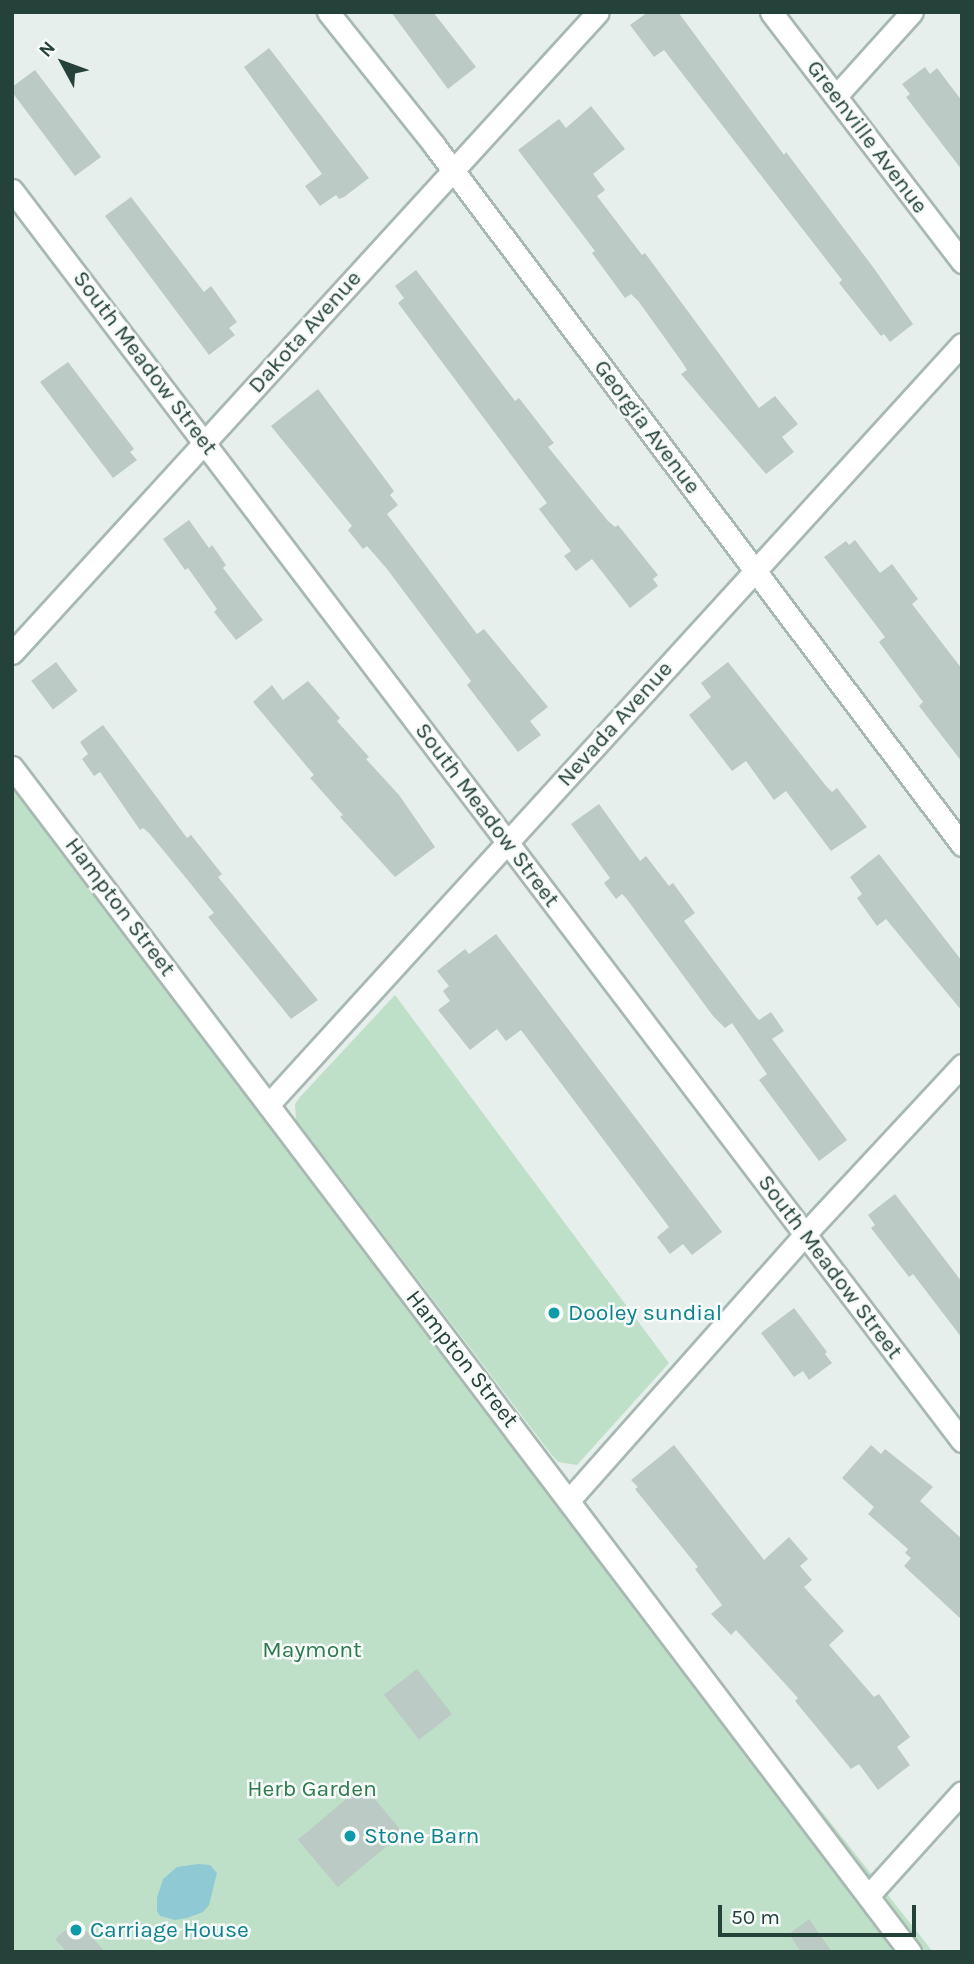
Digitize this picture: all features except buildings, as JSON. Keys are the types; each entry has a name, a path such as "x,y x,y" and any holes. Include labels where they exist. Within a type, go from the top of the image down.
{"street":[{"name":"Georgia Avenue","path":"328,12 453,171 962,845"},
{"name":"Dakota Avenue","path":"12,653 598,12"},
{"name":"Greenville Avenue","path":"771,12 962,262"},
{"path":"836,96 912,12"},
{"name":"South Meadow Street","path":"12,190 962,1441"},
{"name":"Nevada Avenue","path":"268,1105 962,344"},
{"name":"Hampton Street","path":"12,767 570,1499 910,1952"},
{"path":"570,1499 805,1234 962,1065"},
{"path":"868,1896 962,1792"}],"green space":[{"name":"Maymont","path":"12,788 329,1189 933,1952 12,1952"},
{"path":"395,995 669,1363 577,1465 558,1462 551,1454 296,1120 295,1104 300,1097"}],"water":[{"path":"210,1865 217,1873 209,1905 203,1912 187,1918 175,1920 160,1916 157,1911 157,1898 163,1879 177,1867"}],"place":[{"name":"Dooley sundial","path":"554,1313"},
{"name":"Stone Barn","path":"350,1836"},
{"name":"Carriage House","path":"76,1930"}],"park label":[{"name":"Herb Garden","path":"312,1789"}]}
